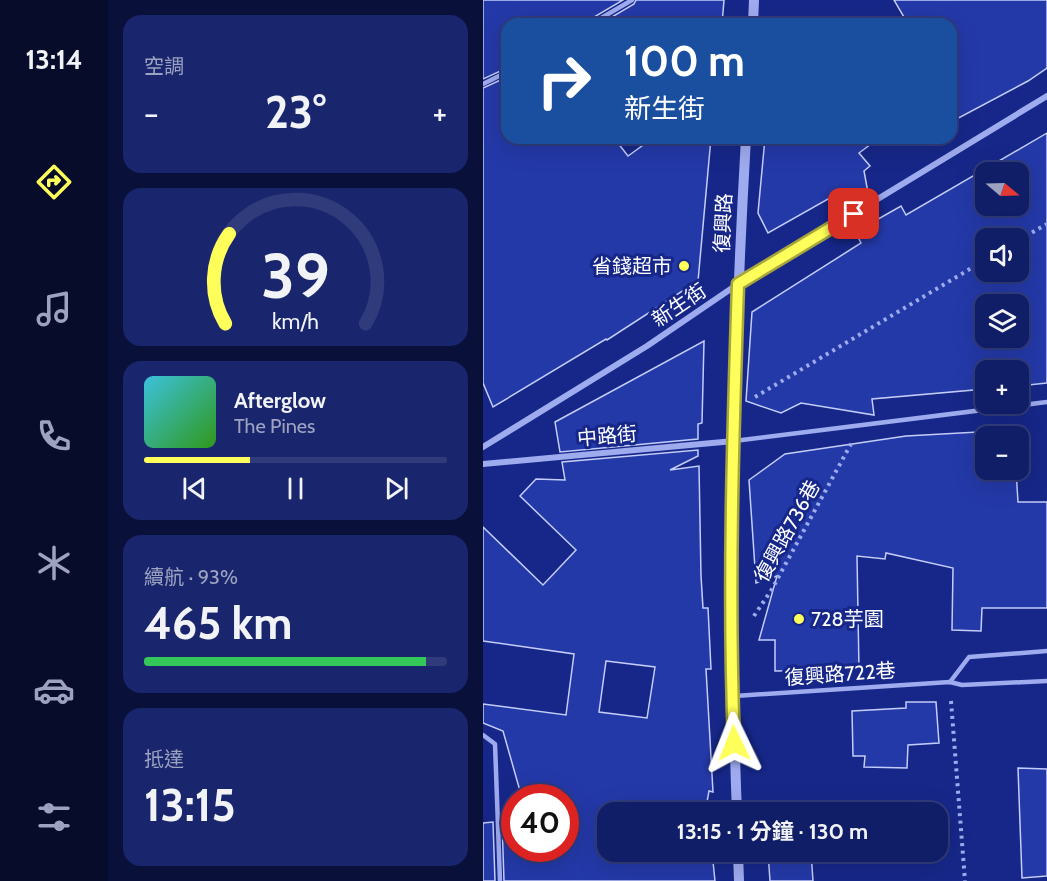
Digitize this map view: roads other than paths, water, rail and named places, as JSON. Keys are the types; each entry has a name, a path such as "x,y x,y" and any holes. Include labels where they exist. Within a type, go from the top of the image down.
{"street":[{"path":"753,18 754,0"},
{"name":"新生街","path":"483,447 647,346 738,284 1047,96"},
{"name":"復興路","path":"737,802 732,696 734,415 746,144"},
{"name":"中路街","path":"483,464 734,441"},
{"path":"738,862 739,881"}],"lane":[{"path":"601,18 632,0"},
{"path":"483,84 501,75"},
{"path":"734,441 1047,402"},
{"path":"950,682 969,657 1047,651"},
{"name":"復興路722巷","path":"732,696 950,682 962,684 1047,681"},
{"path":"483,735 495,744 500,881"}],"place":[{"name":"省錢超市","path":"684,266"},
{"name":"728芋園","path":"799,619"}]}
